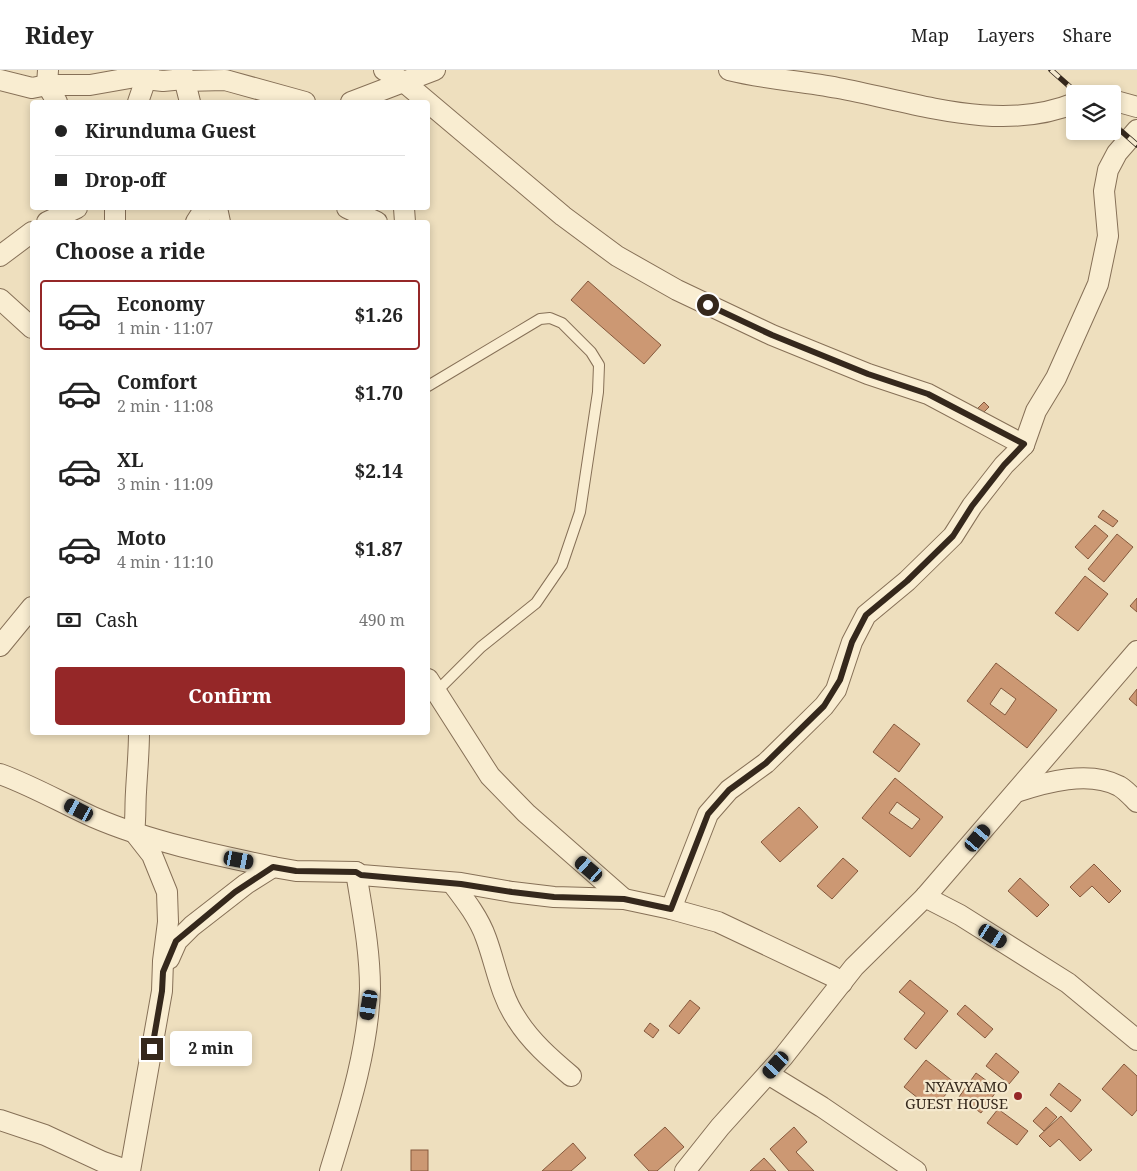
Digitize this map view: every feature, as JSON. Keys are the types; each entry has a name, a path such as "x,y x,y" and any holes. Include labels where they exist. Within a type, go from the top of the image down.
{"street":[{"path":"380,70 385,96"},
{"path":"384,70 404,82 425,100"},
{"path":"362,100 385,96 404,82 435,70"},
{"path":"728,70 838,88 968,113 1022,115 1054,111 1066,107"},
{"path":"139,100 147,75"},
{"path":"0,80 32,88 47,78 90,85 147,75 163,81 183,77 225,80 298,100"},
{"path":"183,77 189,100"},
{"path":"47,78 56,100"},
{"path":"1121,103 1137,108"},
{"path":"430,104 563,216 617,256 677,290 772,335 868,374 928,394 1024,444"},
{"path":"671,909 708,814 729,790 766,763 824,706 840,680 852,642 866,615 907,581 953,536 972,506 1004,465 1024,444 1036,411 1056,378 1098,284 1108,236 1104,191 1108,170 1117,153 1137,130"},
{"path":"51,220 73,210"},
{"path":"351,210 373,220"},
{"path":"0,256 30,234"},
{"path":"0,299 30,326"},
{"path":"0,646 30,609"},
{"path":"685,1171 768,1074 854,967 925,897 1137,651"},
{"path":"432,685 490,776 526,813 624,899"},
{"path":"0,1120 45,1135 102,1162 129,1171 162,991 168,922 167,892 152,855 134,832 137,811 135,794 139,762 139,735"},
{"path":"0,774 51,795 93,817 134,832 273,867 296,871 356,872 361,875 452,883 554,897 624,899 671,909 718,922 824,972 842,983"},
{"path":"1016,792 1065,778 1102,781 1120,786 1137,802"},
{"path":"163,972 176,941 231,895 273,867"},
{"path":"330,1171 357,1080 369,1005 368,955 356,872"},
{"path":"452,883 471,908 486,937 502,988 515,1017 530,1038 571,1076"},
{"path":"925,897 960,916 1068,984 1137,1040"},
{"path":"768,1074 822,1106 916,1171"}],"lane":[{"path":"430,385 540,319 550,318 562,323 591,352 599,365 598,392 580,512 562,565 536,603 432,685"}],"building":[{"path":"588,281 661,345 644,364 571,300"},
{"path":"984,402 989,407 982,414 977,409"},
{"path":"1103,510 1118,521 1113,527 1098,517"},
{"path":"1095,525 1108,536 1088,559 1075,547"},
{"path":"1117,534 1133,547 1104,582 1088,569"},
{"path":"1085,576 1108,594 1078,631 1055,613"},
{"path":"1137,598 1137,612 1130,606"},
{"path":"996,663 1057,710 1027,748 967,701","holes":["1001,688 1016,699 1005,715 990,704"]},
{"path":"1137,689 1137,706 1129,699"},
{"path":"894,724 920,744 899,772 873,752"},
{"path":"895,778 943,817 910,857 862,818","holes":["897,802 920,819 912,829 889,813"]},
{"path":"799,807 818,827 780,862 761,842"},
{"path":"843,858 858,871 832,899 817,886"},
{"path":"1094,864 1121,891 1109,903 1092,886 1080,897 1070,887"},
{"path":"1020,878 1049,905 1037,917 1008,891"},
{"path":"910,980 948,1011 916,1049 904,1039 925,1013 899,992"},
{"path":"690,1000 700,1008 679,1034 669,1026"},
{"path":"965,1005 993,1029 985,1038 957,1014"},
{"path":"650,1023 659,1030 653,1038 644,1031"},
{"path":"996,1053 1019,1072 1009,1084 986,1066"},
{"path":"926,1060 955,1083 933,1110 904,1087"},
{"path":"1124,1064 1137,1076 1137,1110 1132,1116 1102,1089"},
{"path":"976,1073 998,1089 981,1113 959,1097"},
{"path":"1059,1083 1081,1100 1071,1112 1050,1095"},
{"path":"1046,1107 1057,1117 1044,1131 1033,1121"},
{"path":"998,1109 1028,1131 1017,1145 987,1123"},
{"path":"1061,1116 1092,1150 1080,1161 1059,1139 1050,1147 1039,1136"},
{"path":"665,1127 684,1147 657,1171 649,1171 634,1155"},
{"path":"794,1127 807,1142 796,1152 814,1171 789,1171 770,1149"},
{"path":"573,1143 586,1158 571,1171 542,1171"},
{"path":"411,1150 428,1150 428,1171 411,1171"},
{"path":"764,1158 776,1171 750,1171"}],"railway":[{"path":"1051,70 1068,85"},
{"path":"1121,131 1137,145"}],"place":[{"name":"NYAVYAMO GUEST HOUSE","path":"1018,1096"}],"route":[{"path":"152,1049 162,991 163,972 176,941 235,892 273,867 296,871 356,872 361,875 461,884 554,897 624,899 671,909 708,814 718,800 745,777 766,763 824,706 836,690 852,642 866,615 872,608 907,581 953,536 972,506 1004,465 1024,444 928,394 868,374 772,335 708,305"}]}
